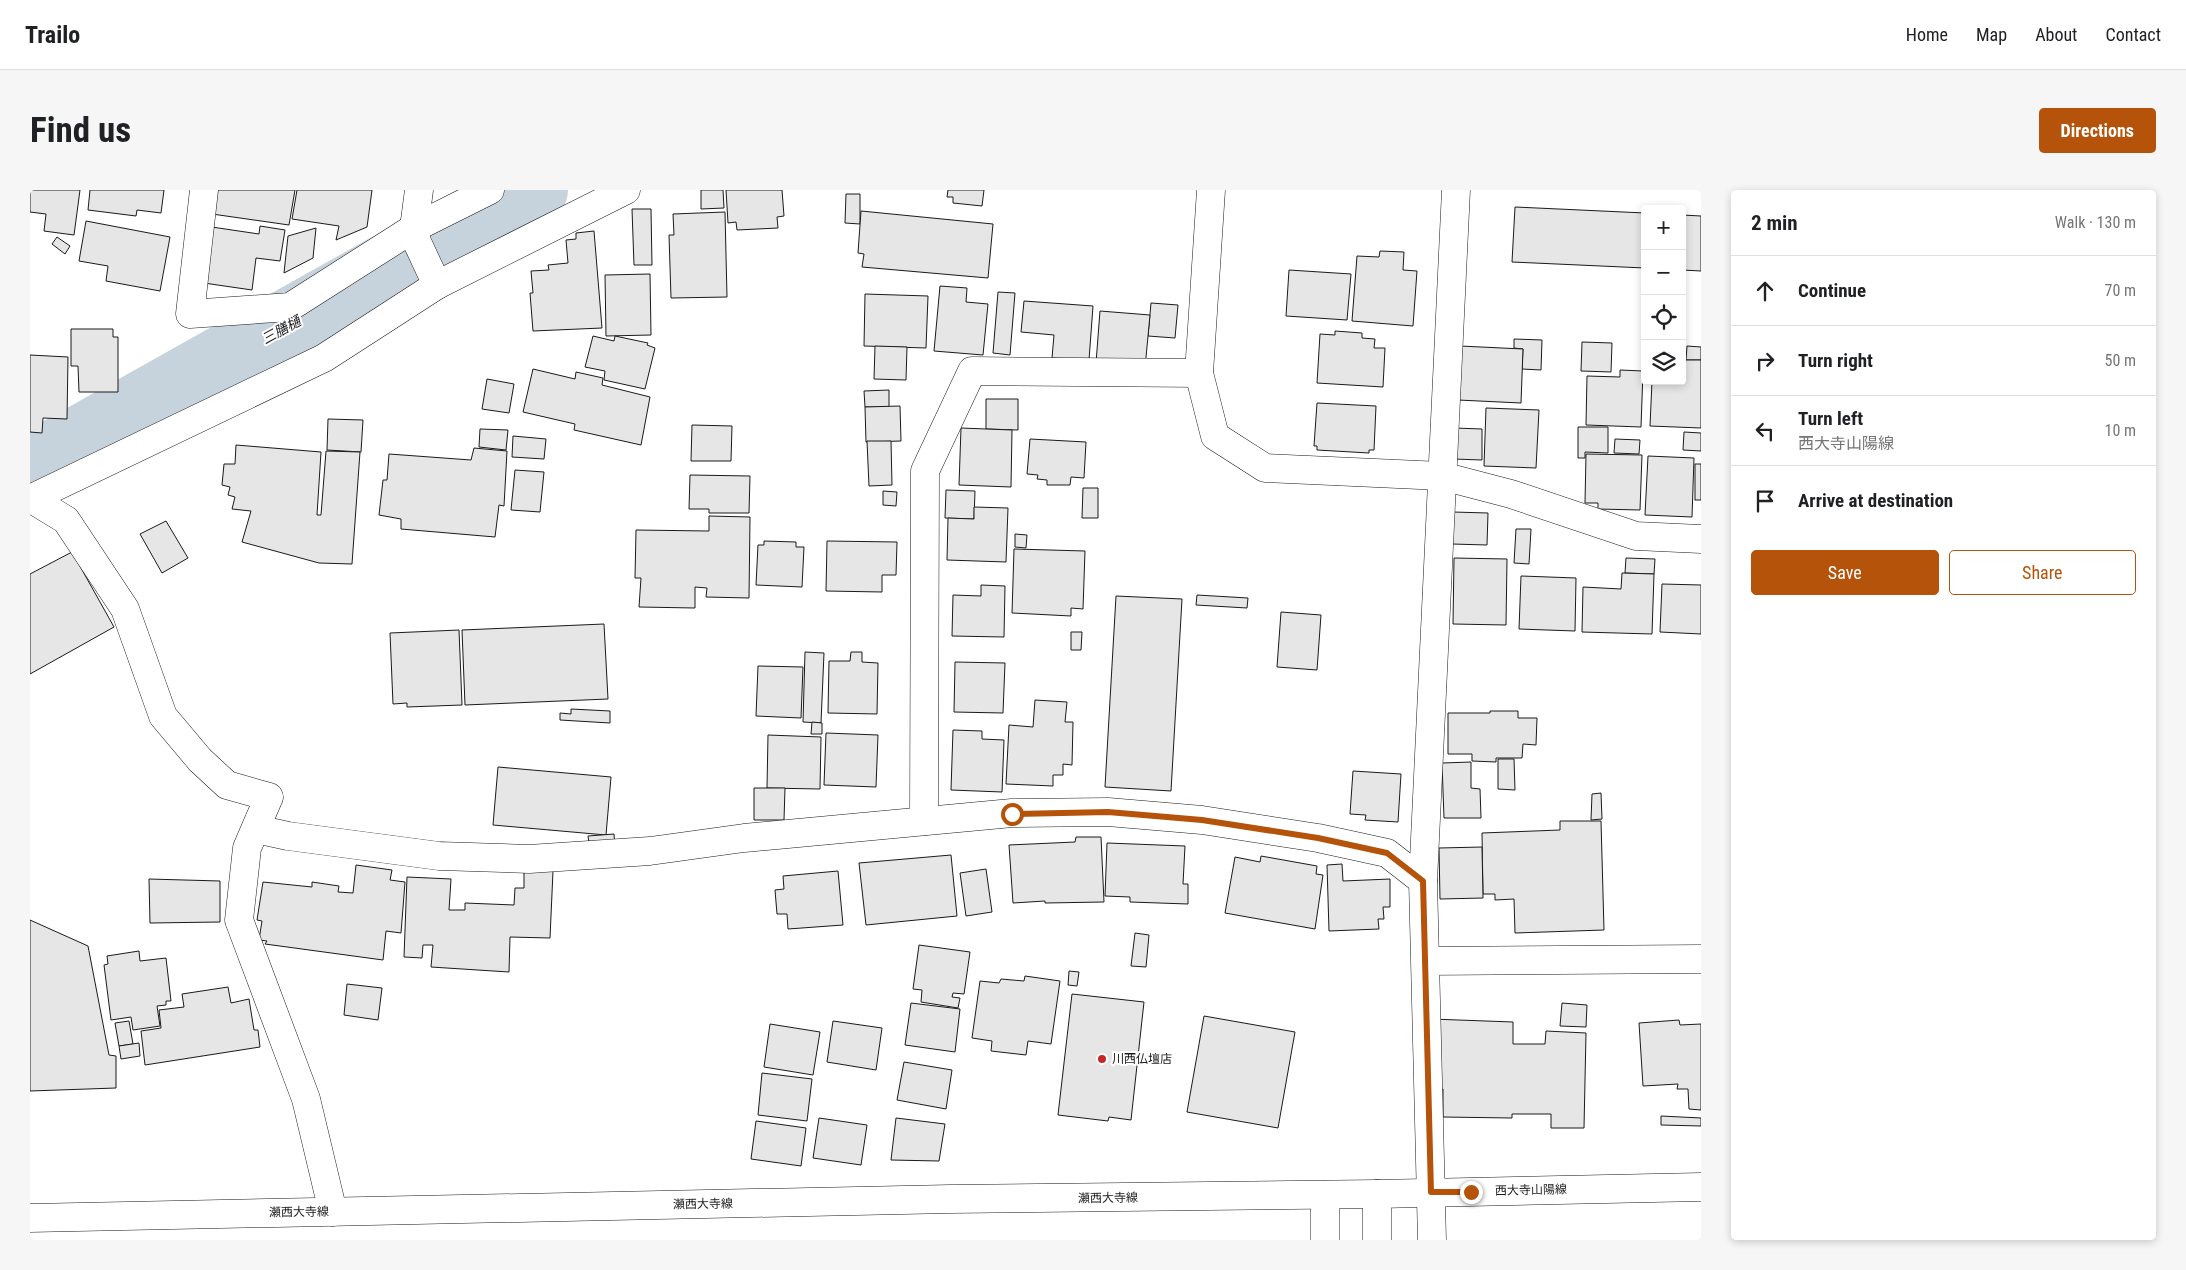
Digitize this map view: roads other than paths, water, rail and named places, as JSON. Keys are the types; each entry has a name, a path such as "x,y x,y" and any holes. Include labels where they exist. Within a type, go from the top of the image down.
{"street":[{"path":"204,190 190,314 290,307 490,190"},
{"path":"419,190 416,235 434,278"},
{"path":"30,498 324,358 434,278 626,190"},
{"path":"1211,190 1199,373 1214,436 1265,468 1442,476 1511,494 1636,536 1701,539"},
{"path":"1432,1240 1423,881 1456,190"},
{"path":"924,821 925,472 972,371 1199,373"},
{"path":"30,498 66,520 125,609 163,716 200,760 227,785 269,797 247,848 239,920 306,1099 333,1212"},
{"path":"256,828 288,836 439,856 529,860 650,851 744,838 924,821 1012,814 1108,812 1202,820 1318,838 1387,853 1423,881"},
{"path":"1426,961 1701,960"},
{"name":"西大寺山陽線","path":"1377,1194 1701,1187"},
{"path":"1377,1194 1377,1240"},
{"name":"瀬西大寺線","path":"30,1218 950,1199 1377,1194"},
{"path":"1325,1196 1325,1240"}],"waterway":[{"name":"三膳樋","path":"30,470 532,190"}],"place":[{"name":"川西仏壇店","path":"1102,1059"}]}
